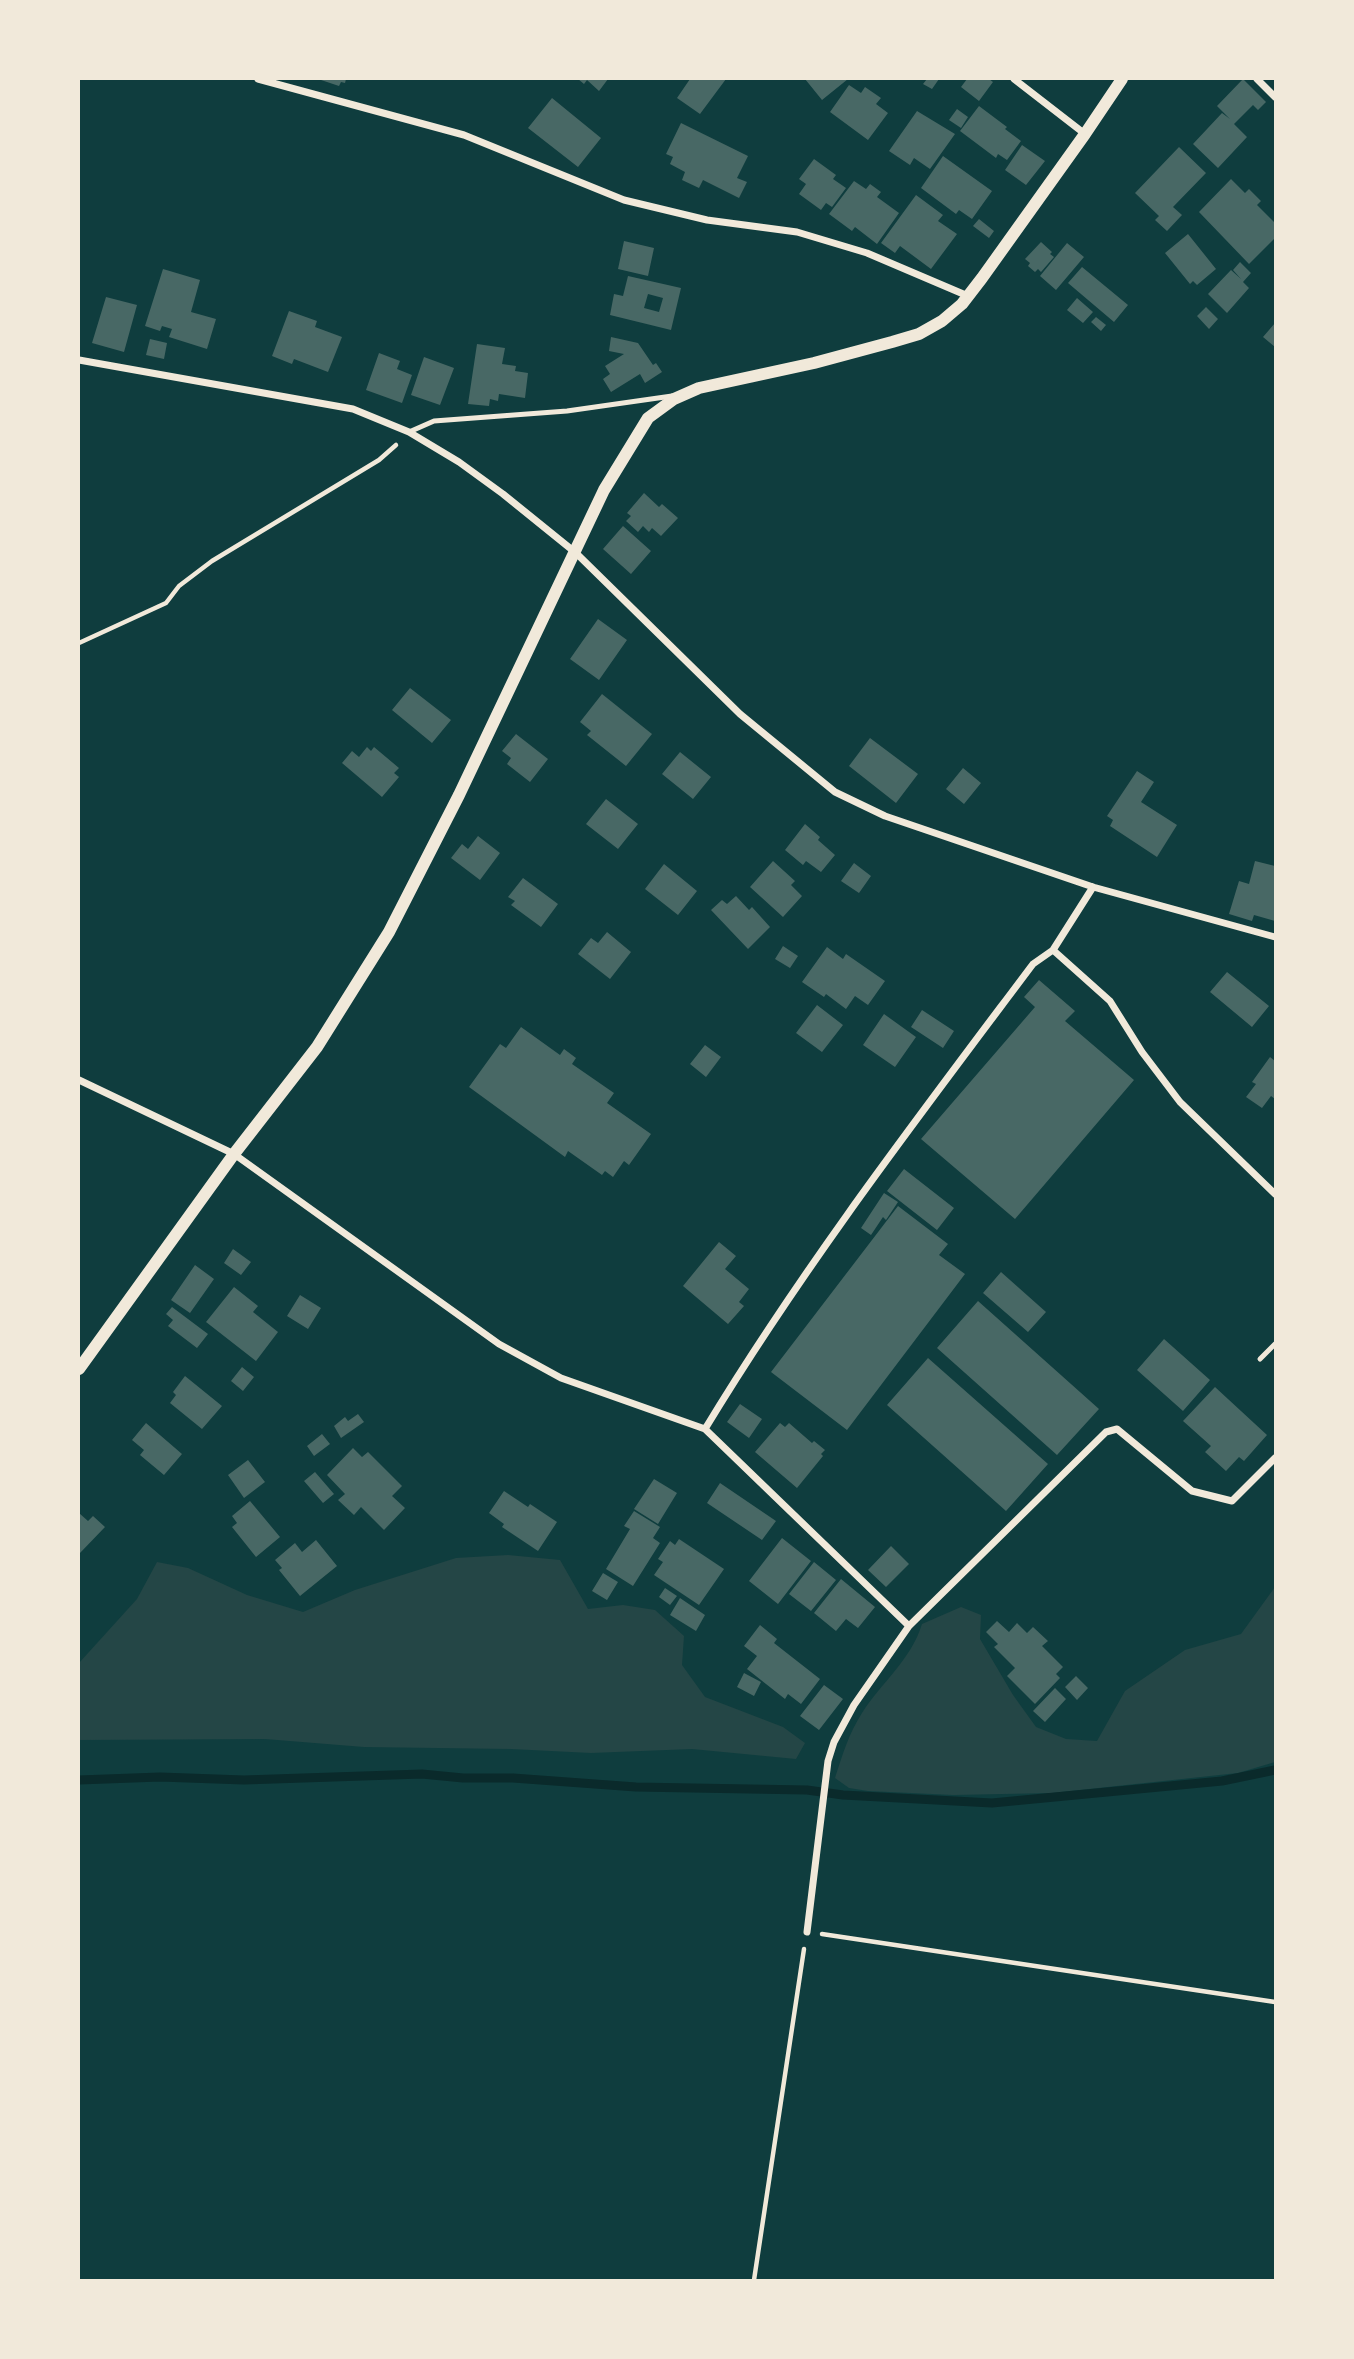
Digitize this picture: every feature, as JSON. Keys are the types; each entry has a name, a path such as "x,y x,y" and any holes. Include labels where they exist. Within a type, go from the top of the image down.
{"street":[{"path":"258,79 464,135 624,200 707,220 797,232 867,253 968,296"},
{"path":"1014,79 1085,134"},
{"path":"79,1369 234,1154 317,1047 389,932 459,796 604,490 648,418 663,406 699,388 814,363 919,334 942,321 968,296 1122,79"},
{"path":"1257,79 1275,97"},
{"path":"79,360 353,409 409,432 459,462 576,553 740,714 835,792 885,816 1093,887 1275,937"},
{"path":"705,1429 746,1360 896,1147 1032,964 1053,950 1093,887"},
{"path":"1053,950 1110,1001 1142,1052 1180,1102 1275,1194"},
{"path":"79,1080 234,1154 499,1344 561,1377 705,1429 909,1626"},
{"path":"807,1931 828,1761 844,1723 909,1626 1106,1432 1117,1429 1192,1491 1232,1501 1275,1458"}],"lane":[{"path":"409,432 434,421 567,411 682,395"},
{"path":"1259,1359 1275,1344"}],"path":[{"path":"79,643 166,603 179,586 212,561 379,460 409,432"},
{"path":"754,2280 807,1931 1275,2002"}],"shaded area":[{"path":"508,1555 560,1560 588,1609 623,1605 655,1610 684,1636 682,1665 705,1697 783,1727 805,1743 796,1759 692,1749 591,1753 364,1747 265,1739 79,1740 79,1663 137,1599 157,1562 188,1568 247,1595 303,1612 355,1590 456,1558"},
{"path":"1275,1587 1275,1762 1238,1773 1052,1793 953,1795 868,1791 849,1788 835,1778 857,1721 911,1649 922,1624 961,1607 981,1615 980,1639 1013,1695 1036,1727 1066,1739 1097,1741 1125,1691 1185,1650 1241,1634"}],"building":[{"path":"318,79 346,79 345,83 341,82 339,86"},
{"path":"578,79 608,79 599,91 587,80 584,84"},
{"path":"690,79 726,79 700,114 677,98"},
{"path":"805,79 848,79 822,100"},
{"path":"927,79 939,79 932,89 923,84"},
{"path":"967,79 989,79 993,82 979,101 961,87"},
{"path":"1243,79 1266,102 1258,110 1253,105 1234,124 1247,137 1218,168 1193,144 1222,113 1230,119 1217,106"},
{"path":"849,85 861,93 865,87 881,98 876,104 888,113 868,140 830,112"},
{"path":"552,98 601,138 578,167 528,128"},
{"path":"979,106 1021,141 1007,160 998,154 996,158 960,131"},
{"path":"957,109 968,117 961,128 949,120"},
{"path":"917,111 955,134 930,169 914,158 910,165 889,151"},
{"path":"681,123 748,156 737,178 747,182 739,198 703,180 699,188 682,180 685,172 670,164 673,157 666,154"},
{"path":"1022,145 1045,161 1026,185 1005,170"},
{"path":"1179,147 1206,173 1173,207 1182,215 1167,231 1155,220 1159,216 1135,193"},
{"path":"943,156 992,191 972,219 959,210 956,214 921,188"},
{"path":"814,159 836,175 833,179 846,188 832,207 826,203 821,210 799,194 806,184 799,179"},
{"path":"1231,179 1245,193 1249,189 1261,201 1257,205 1275,223 1275,238 1249,264 1199,212"},
{"path":"854,181 866,189 870,184 881,192 877,197 899,213 877,244 855,227 852,231 829,214"},
{"path":"916,195 943,215 938,221 957,234 931,269 900,246 895,253 881,243"},
{"path":"979,219 994,231 989,238 973,226"},
{"path":"1188,234 1216,269 1197,285 1193,281 1190,284 1165,253"},
{"path":"624,241 654,248 648,276 618,269"},
{"path":"1041,242 1054,257 1041,272 1038,269 1035,272 1025,259"},
{"path":"1067,243 1084,257 1056,290 1040,276"},
{"path":"1240,262 1251,273 1243,282 1249,288 1227,313 1208,294 1231,270 1241,279 1233,270"},
{"path":"1082,267 1128,305 1114,322 1068,283"},
{"path":"163,269 200,280 191,312 216,319 207,349 169,337 172,329 162,326 160,331 145,326"},
{"path":"628,276 681,288 671,330 610,315 614,294 623,296","holes":["648,294 663,298 659,312 644,308"]},
{"path":"106,297 137,305 124,352 92,343"},
{"path":"1077,298 1093,312 1083,323 1067,310"},
{"path":"1206,307 1218,319 1209,329 1197,316"},
{"path":"289,311 317,321 315,327 342,337 328,372 294,359 292,364 272,356"},
{"path":"1096,317 1106,325 1101,331 1091,322"},
{"path":"1275,323 1275,347 1263,337"},
{"path":"611,337 638,343 653,365 656,363 662,372 645,383 640,374 611,392 603,379 610,374 605,366 624,354 609,351"},
{"path":"150,339 167,343 164,359 146,355"},
{"path":"477,344 505,348 502,364 516,366 515,371 528,373 525,398 499,394 498,401 490,399 489,406 468,404"},
{"path":"379,353 400,361 397,369 412,375 402,403 366,390"},
{"path":"424,357 454,368 440,405 411,395"},
{"path":"644,493 659,507 662,504 678,518 661,536 652,528 649,532 643,526 638,532 626,521 631,516 627,513"},
{"path":"623,526 651,551 631,574 603,549"},
{"path":"598,619 627,640 599,680 570,659"},
{"path":"410,688 451,720 432,743 392,710"},
{"path":"602,694 652,734 626,766 587,735 591,731 580,722"},
{"path":"516,734 548,759 530,782 507,764 511,758 502,751"},
{"path":"870,738 918,774 896,803 849,766"},
{"path":"367,747 371,751 374,747 399,768 394,773 399,777 382,797 342,763 352,751 359,757"},
{"path":"680,752 711,777 693,799 662,774"},
{"path":"963,768 981,783 964,804 946,789"},
{"path":"1137,771 1154,782 1141,802 1177,825 1157,857 1110,826 1113,820 1107,816"},
{"path":"606,799 638,824 618,849 586,824"},
{"path":"805,824 835,855 821,872 806,861 803,865 785,850"},
{"path":"478,836 500,853 480,880 451,858 462,844 468,849"},
{"path":"773,861 795,881 791,885 802,896 783,917 750,887"},
{"path":"1255,861 1275,866 1275,921 1254,915 1252,921 1229,914 1239,881 1249,884"},
{"path":"854,863 871,876 859,893 841,881"},
{"path":"664,864 697,891 678,915 645,889"},
{"path":"523,878 558,904 541,927 511,905 515,901 508,897"},
{"path":"736,896 749,910 752,907 770,927 748,949 711,910 722,900 727,904"},
{"path":"607,932 631,952 610,979 578,954 591,938 598,943"},
{"path":"783,946 798,956 790,968 775,959"},
{"path":"827,947 843,959 846,954 885,981 868,1005 855,996 846,1009 826,994 824,997 802,982"},
{"path":"1227,972 1269,1006 1252,1027 1210,992"},
{"path":"1039,980 1075,1011 1065,1021 1134,1080 1015,1219 921,1139 1035,1007 1024,997"},
{"path":"817,1005 843,1025 822,1052 796,1033"},
{"path":"922,1010 954,1031 943,1048 911,1027"},
{"path":"884,1014 916,1037 895,1067 863,1045"},
{"path":"521,1027 560,1055 564,1049 576,1058 572,1064 614,1093 607,1103 651,1134 629,1165 624,1161 613,1177 605,1171 602,1175 568,1151 565,1157 469,1087 500,1044 506,1048"},
{"path":"705,1045 721,1057 706,1077 690,1064"},
{"path":"1270,1057 1275,1061 1275,1099 1271,1096 1262,1108 1246,1097 1256,1084 1252,1082"},
{"path":"904,1169 954,1208 937,1230 887,1191"},
{"path":"884,1193 898,1202 886,1220 883,1217 871,1235 861,1228"},
{"path":"898,1206 948,1244 939,1255 965,1274 847,1430 771,1372"},
{"path":"719,1242 736,1256 725,1269 749,1289 739,1302 744,1306 728,1324 683,1286"},
{"path":"233,1249 251,1262 241,1275 224,1263"},
{"path":"195,1265 214,1279 190,1313 171,1300"},
{"path":"1001,1272 1046,1312 1028,1332 983,1293"},
{"path":"234,1287 258,1306 253,1312 278,1332 256,1361 206,1322"},
{"path":"300,1295 321,1308 308,1329 287,1316"},
{"path":"978,1301 1099,1409 1057,1455 937,1348"},
{"path":"172,1307 208,1334 197,1348 168,1326 173,1320 166,1314"},
{"path":"1164,1339 1210,1380 1183,1411 1137,1370"},
{"path":"928,1358 1048,1464 1006,1511 887,1405"},
{"path":"242,1367 254,1377 243,1391 231,1381"},
{"path":"185,1376 222,1406 202,1429 170,1403 176,1395 173,1392"},
{"path":"1215,1387 1267,1435 1244,1461 1239,1457 1226,1471 1205,1452 1211,1446 1183,1421"},
{"path":"740,1404 762,1419 749,1438 727,1422"},
{"path":"358,1414 364,1422 341,1438 334,1426 345,1417 348,1421"},
{"path":"146,1423 182,1454 164,1475 140,1455 144,1450 132,1440"},
{"path":"780,1423 785,1427 789,1423 812,1443 814,1441 825,1450 797,1488 755,1452"},
{"path":"322,1434 330,1444 314,1456 307,1446"},
{"path":"353,1448 362,1457 368,1452 402,1486 392,1496 405,1508 384,1530 361,1507 354,1515 338,1500 345,1494 327,1475"},
{"path":"248,1460 265,1482 244,1498 228,1475"},
{"path":"315,1472 334,1494 323,1503 304,1481"},
{"path":"654,1479 677,1493 658,1524 634,1509"},
{"path":"720,1483 776,1521 762,1540 707,1503"},
{"path":"504,1491 557,1522 538,1551 502,1527 504,1524 489,1513"},
{"path":"250,1501 280,1537 256,1557 232,1527 237,1523 232,1516"},
{"path":"634,1511 660,1527 653,1538 660,1543 633,1586 606,1569 630,1529 624,1526"},
{"path":"79,1513 88,1521 93,1516 105,1527 80,1553"},
{"path":"782,1538 811,1561 778,1604 749,1581"},
{"path":"679,1539 724,1569 699,1605 654,1575 663,1562 658,1559 670,1541 675,1545"},
{"path":"316,1540 337,1566 300,1596 279,1570 282,1568 275,1560 295,1543 302,1552"},
{"path":"891,1546 909,1564 886,1587 868,1570"},
{"path":"814,1562 836,1580 811,1611 789,1594"},
{"path":"603,1573 618,1582 607,1600 592,1591"},
{"path":"841,1579 875,1607 858,1628 846,1619 836,1631 814,1613"},
{"path":"665,1588 677,1596 670,1605 659,1597"},
{"path":"680,1598 705,1615 696,1631 670,1615"},
{"path":"997,1621 1009,1632 1017,1623 1027,1633 1033,1627 1048,1641 1042,1646 1063,1667 1056,1674 1060,1678 1035,1704 1007,1676 1015,1668 994,1647 998,1644 986,1632"},
{"path":"760,1625 777,1639 774,1643 820,1679 801,1704 788,1694 785,1699 747,1669 757,1656 744,1646"},
{"path":"744,1673 761,1682 754,1696 737,1687"},
{"path":"1076,1676 1088,1688 1077,1700 1065,1687"},
{"path":"824,1685 843,1699 819,1730 800,1716"},
{"path":"1055,1688 1066,1699 1045,1722 1033,1711"}],"waterway":[{"path":"79,1780 160,1777 244,1780 422,1774 636,1787 807,1790 843,1795 992,1803 1222,1781 1275,1770"}]}
